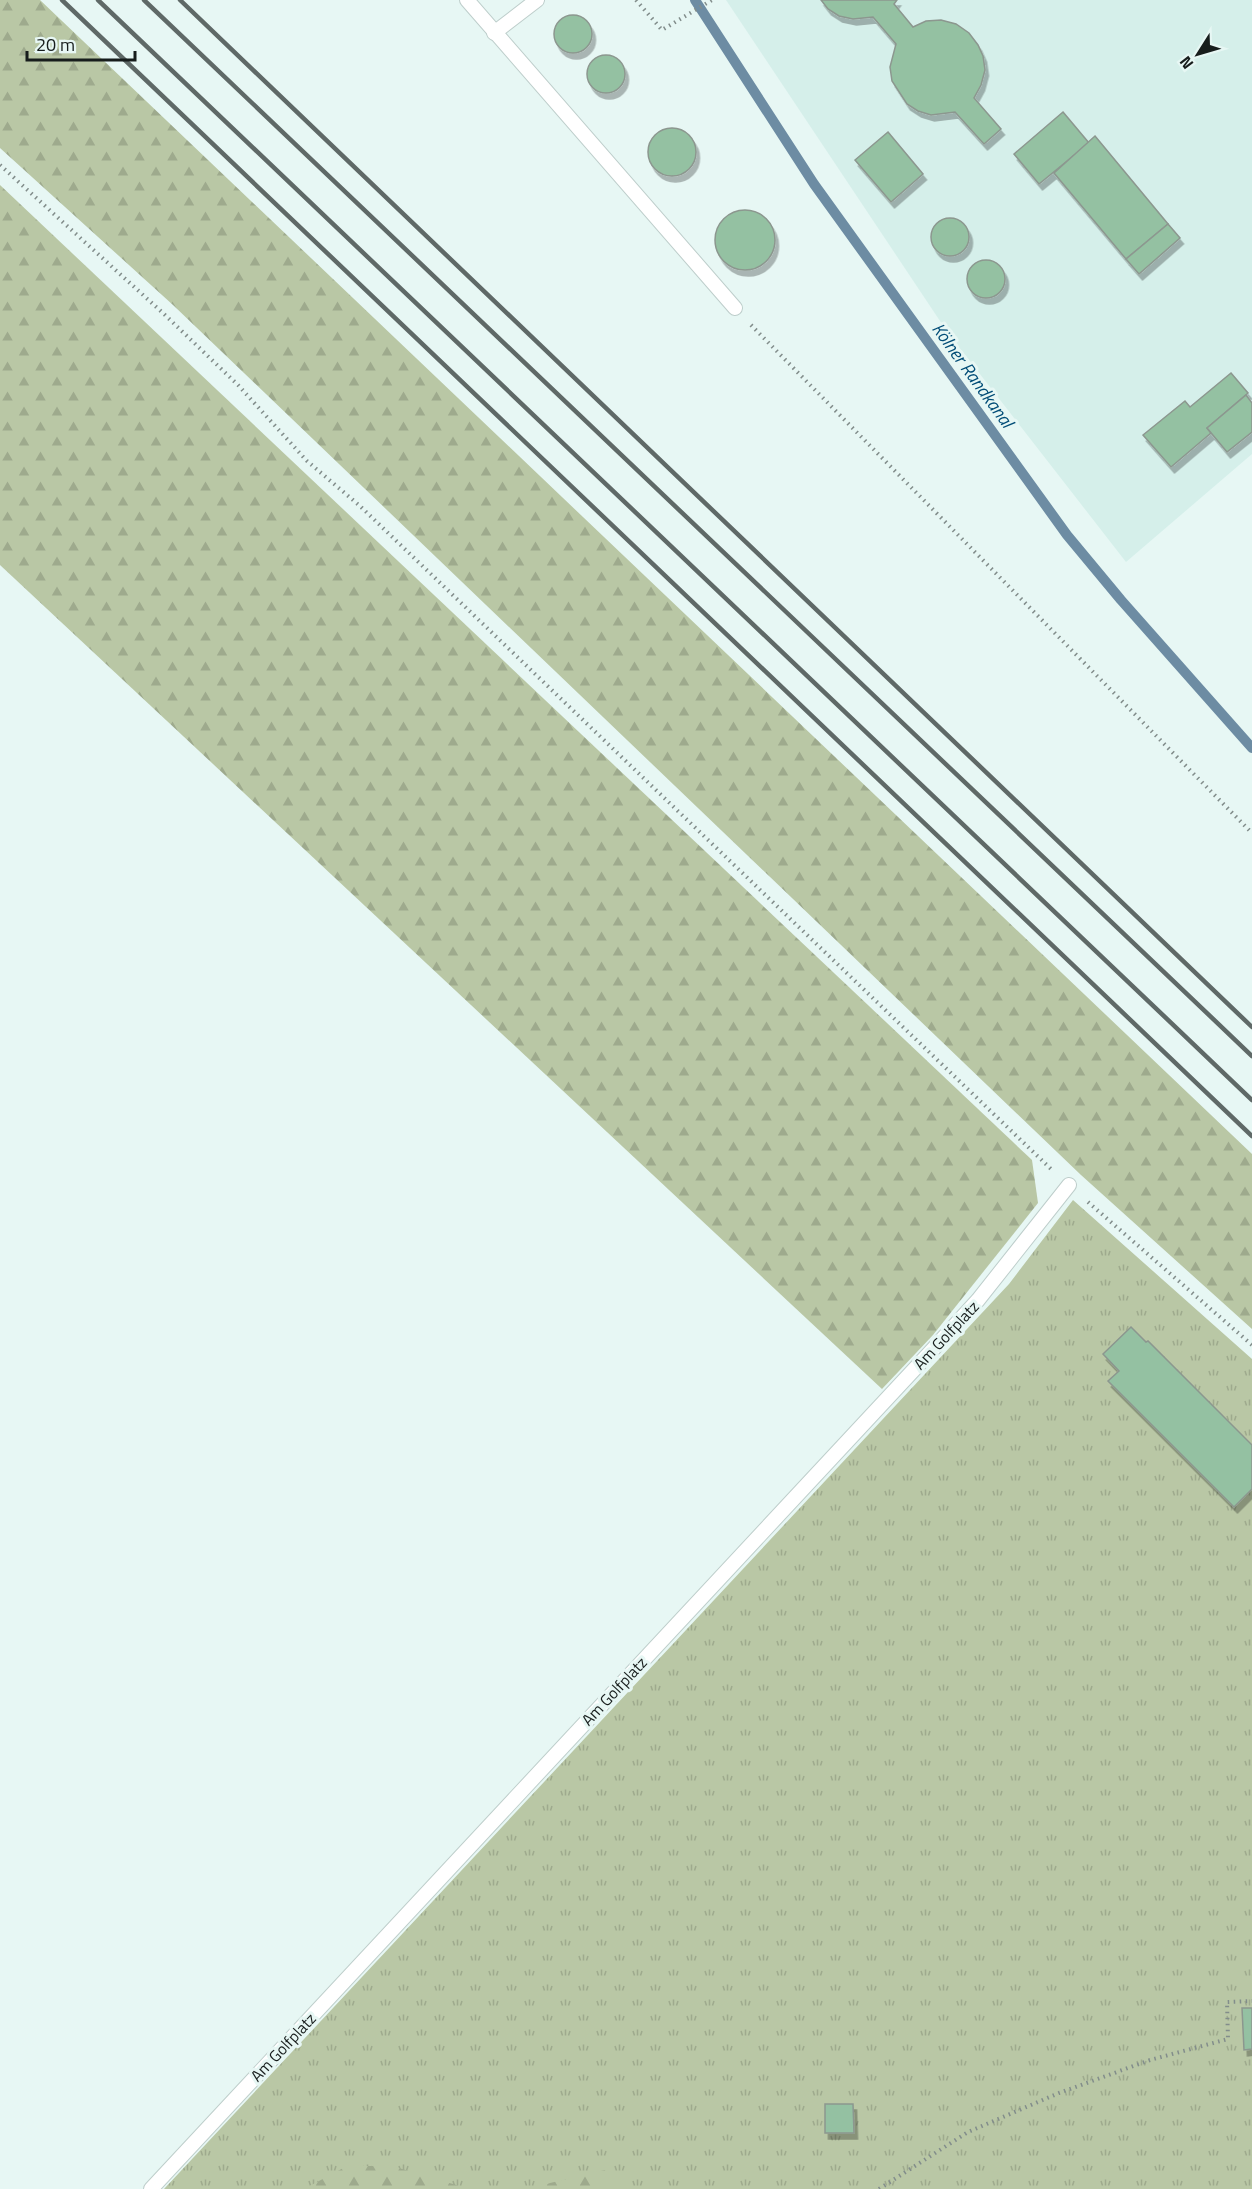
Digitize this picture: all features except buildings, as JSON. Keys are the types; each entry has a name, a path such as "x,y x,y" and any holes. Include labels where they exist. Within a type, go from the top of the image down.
{"lane":[{"path":"467,0 735,308"},
{"path":"494,33 537,0"},
{"name":"Am Golfplatz","path":"151,2189 957,1323 978,1300 1069,1185"}],"path":[{"path":"636,0 662,30 712,0"},
{"path":"0,165 238,384 307,461 369,515 1069,1185 1252,1345"},
{"path":"735,308 1252,833"},
{"path":"879,2189 968,2133 1059,2093 1150,2060 1228,2039 1227,2002 1252,2001"}],"shaded area":[{"path":"726,0 1252,0 1252,454 1126,562 948,333"}],"green space":[{"path":"0,0 40,0 1252,1154 1252,1329 1081,1175 173,305 0,148"},
{"path":"0,185 1032,1160 1038,1203 933,1335 882,1389 0,565"},
{"path":"1073,1200 1252,1359 1252,2189 164,2189 1009,1284"},
{"path":"347,2166 392,2166 474,2189 304,2189"},
{"path":"605,2170 610,2189 533,2189 550,2183"}],"waterway":[{"name":"Kölner Randkanal","path":"695,0 814,184 1067,535 1121,600 1252,748"}],"railway":[{"path":"62,0 1252,1136"},
{"path":"98,0 1252,1100"},
{"path":"144,0 1252,1056"},
{"path":"180,0 1252,1027"}]}
